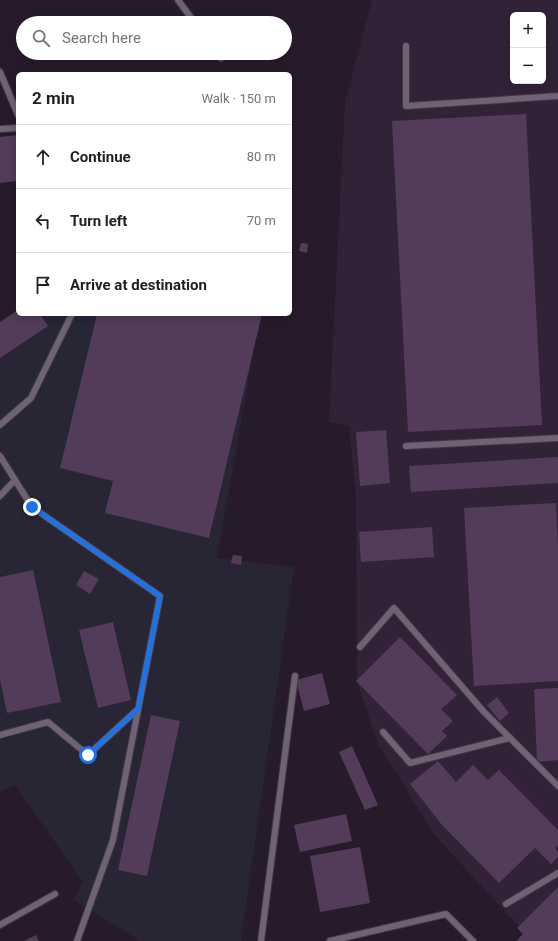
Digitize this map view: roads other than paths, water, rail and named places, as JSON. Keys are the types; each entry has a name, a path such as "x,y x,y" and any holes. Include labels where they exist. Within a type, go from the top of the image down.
{"lane":[{"path":"178,0 190,16"},
{"path":"406,46 406,106 558,96"},
{"path":"0,72 16,110"},
{"path":"0,129 16,128"},
{"path":"0,425 30,398 71,316"},
{"path":"406,446 558,438"},
{"path":"0,456 32,507 160,596 113,840 77,941"},
{"path":"0,496 15,480"},
{"path":"360,647 394,608 484,712 558,786"},
{"path":"262,941 295,676"},
{"path":"0,735 48,722 88,755 138,709"},
{"path":"383,732 410,763 510,738"},
{"path":"506,904 558,873"},
{"path":"0,925 55,894"},
{"path":"330,941 446,914 473,941"}]}
